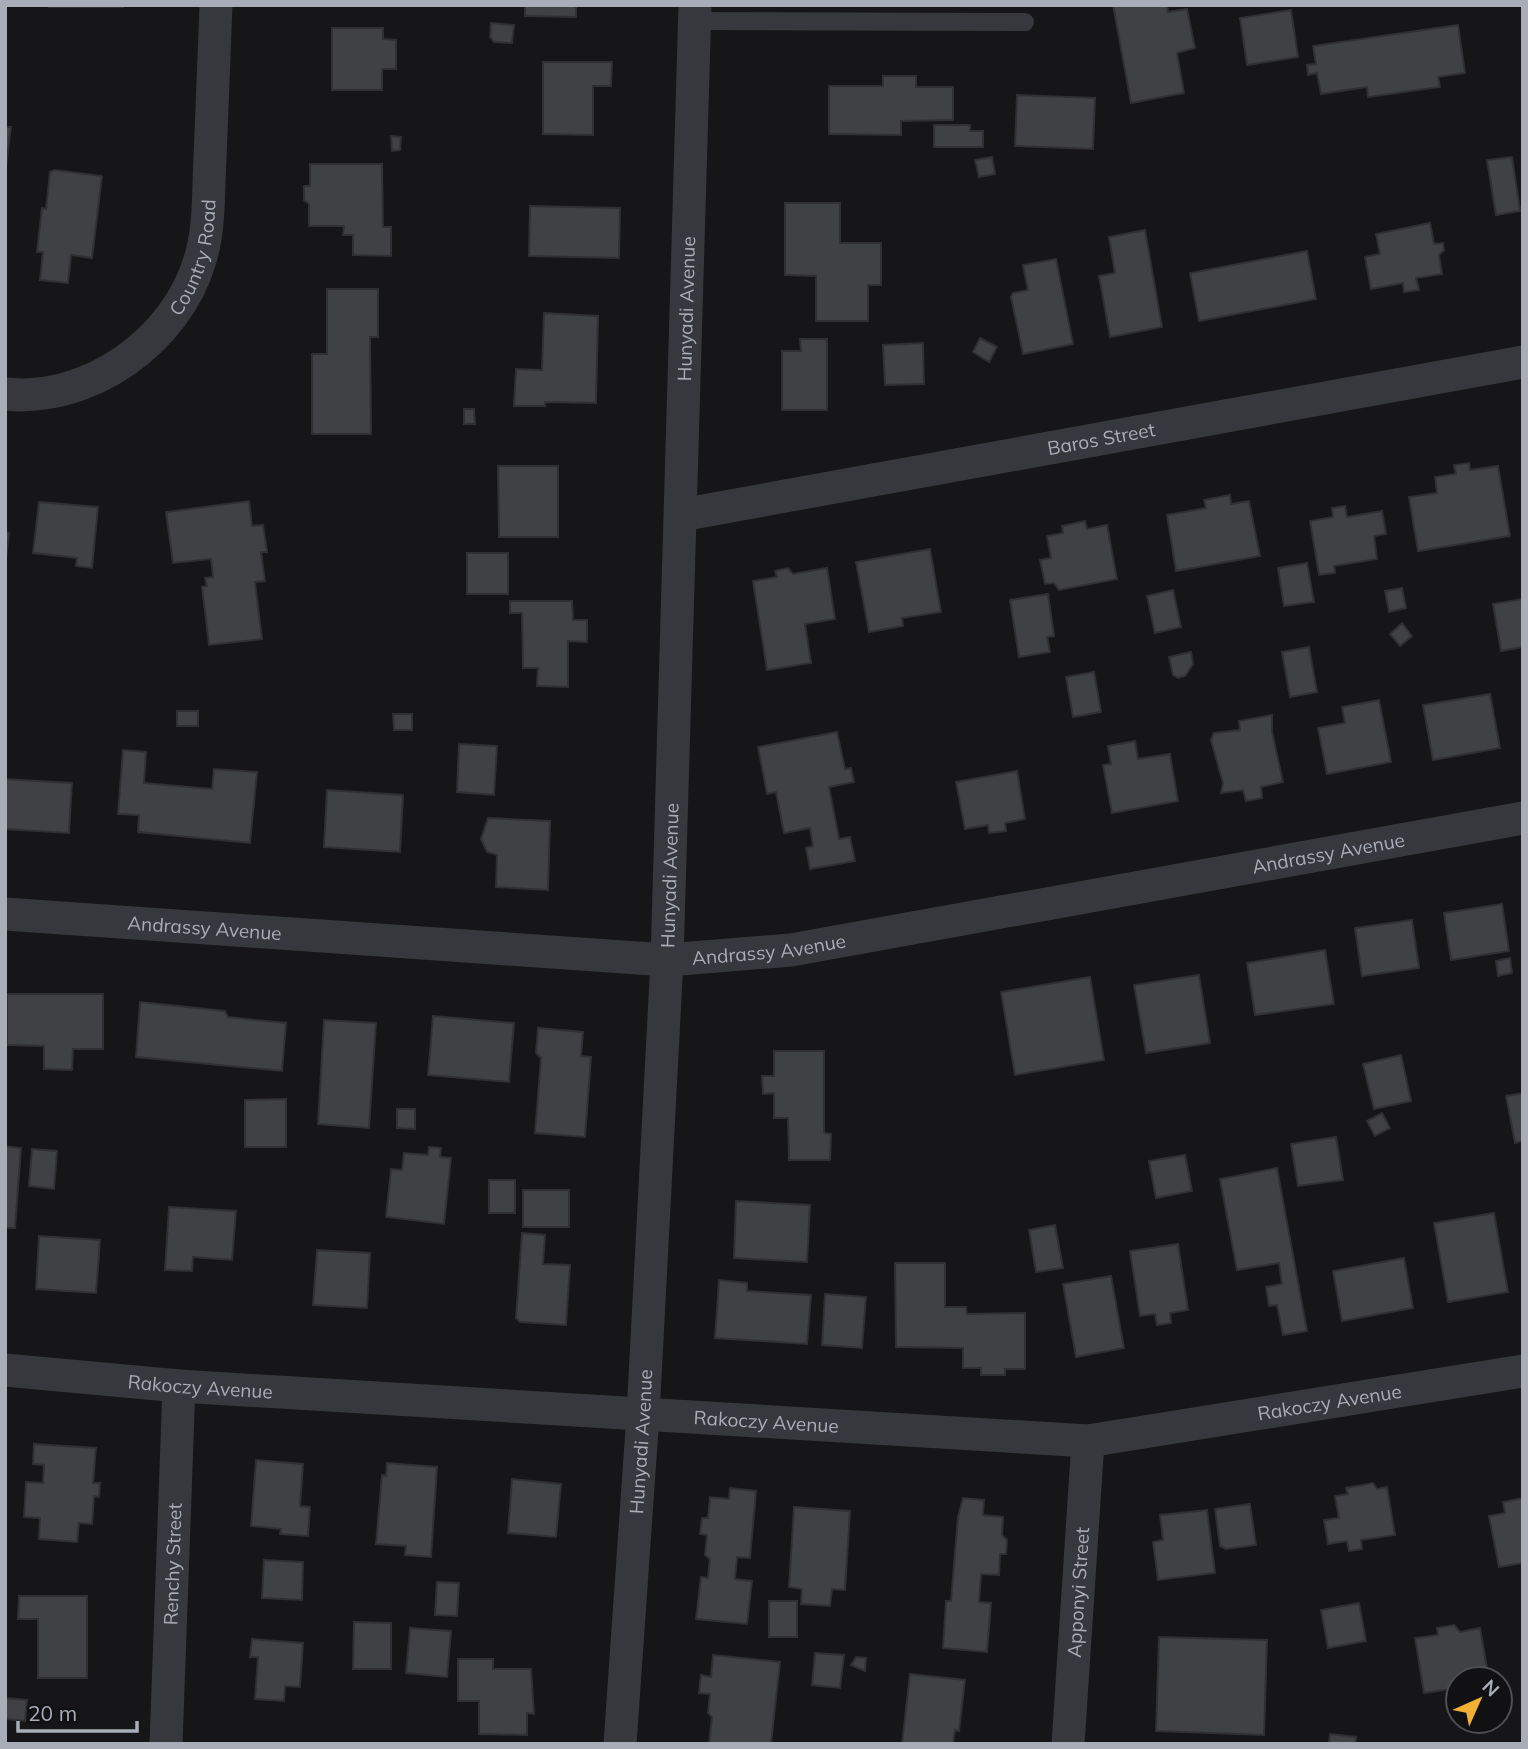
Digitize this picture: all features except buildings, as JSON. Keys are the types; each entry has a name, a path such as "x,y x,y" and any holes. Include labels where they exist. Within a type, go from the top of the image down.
{"street":[{"name":"Country Road","path":"5,394 57,393 93,381 129,359 160,328 182,297 200,261 207,224 216,5"},
{"name":"Hunyadi Avenue","path":"620,1744 643,1415 667,960 695,13"},
{"name":"Baros Street","path":"681,516 1523,362"},
{"name":"Andrassy Avenue","path":"5,914 667,960 791,950 1523,818"},
{"name":"Rakoczy Avenue","path":"5,1370 179,1385 1088,1441 1523,1371"},
{"name":"Renchy Street","path":"166,1744 179,1385"},
{"name":"Apponyi Street","path":"1068,1744 1088,1441"}],"lane":[{"path":"695,13 1025,22"}]}
